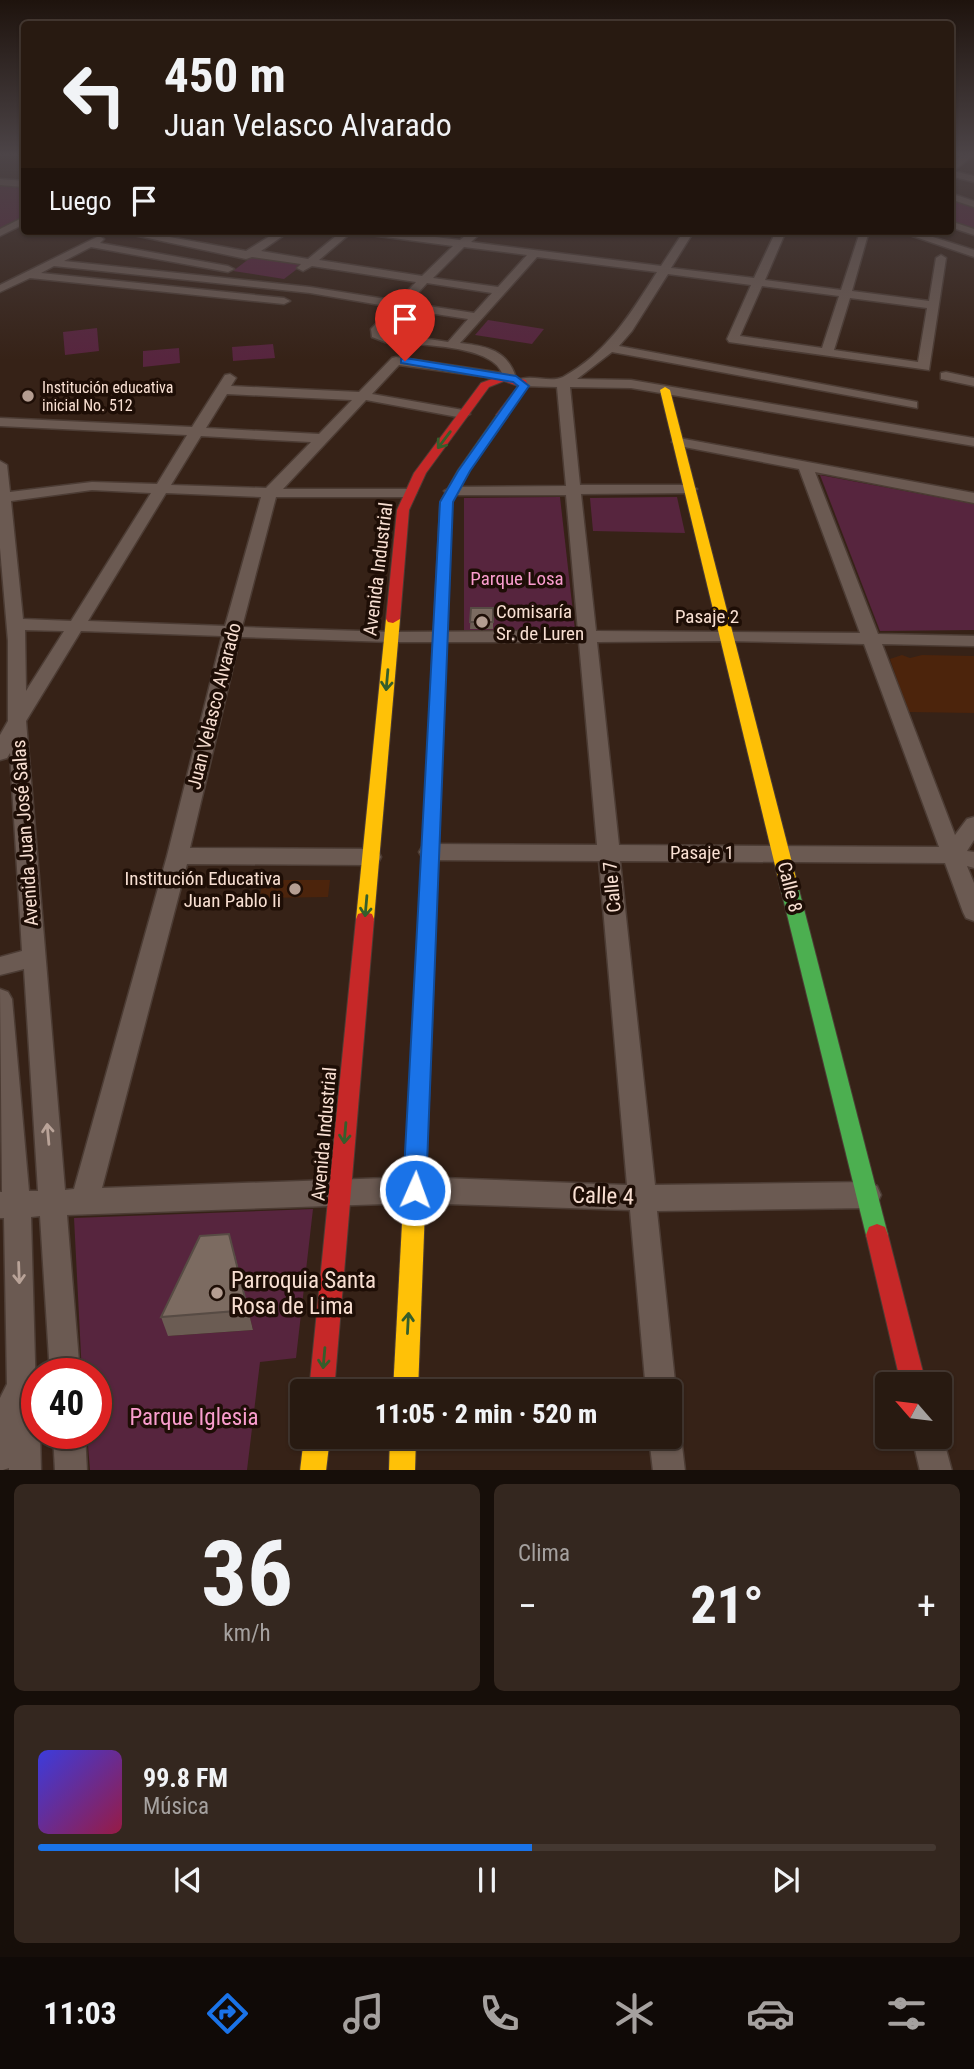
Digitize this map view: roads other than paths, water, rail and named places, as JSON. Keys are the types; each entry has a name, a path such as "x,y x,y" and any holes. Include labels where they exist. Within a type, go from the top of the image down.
{"street":[{"path":"0,233 19,223"},
{"path":"954,225 974,232"},
{"path":"0,289 106,235"},
{"path":"142,235 499,292"},
{"path":"215,280 279,235"},
{"path":"281,287 343,235"},
{"path":"393,235 934,305"},
{"path":"406,1379 446,502 523,386 511,379 508,368 495,354 385,338 376,334 377,329 424,280 459,244 472,235"},
{"path":"571,378 610,348 634,320 686,235"},
{"path":"778,235 733,339 925,367 944,253"},
{"path":"828,353 866,235"},
{"path":"910,235 944,253 974,254"},
{"path":"90,244 228,269"},
{"path":"451,346 533,255"},
{"path":"54,263 281,287 477,317"},
{"path":"30,275 296,302"},
{"path":"610,348 912,405"},
{"name":"Juan Velasco Alvarado","path":"85,1201 178,856 232,632 270,493 396,361 511,379"},
{"path":"946,376 974,382"},
{"path":"571,378 631,384"},
{"path":"511,379 571,378 631,384 974,442"},
{"name":"Calle 7","path":"571,378 573,490 660,1379"},
{"name":"Avenida Industrial","path":"322,1379 403,510 425,465 485,385 511,379"},
{"path":"0,753 17,721 227,384 363,396 463,414"},
{"name":"Calle 8","path":"665,390 911,1372"},
{"path":"825,416 837,392"},
{"path":"0,422 323,438"},
{"path":"678,442 974,498"},
{"name":"Avenida Juan José Salas","path":"0,465 33,957 64,1358"},
{"path":"805,465 871,639 964,858 974,912"},
{"path":"3,497 92,486 270,493 409,493"},
{"path":"452,491 690,489"},
{"name":"Pasaje 2","path":"11,637 77,625 391,637 727,636 974,641"},
{"path":"964,858 974,824"},
{"name":"Pasaje 1","path":"430,852 781,852 964,858"},
{"path":"178,856 370,857"},
{"path":"0,966 33,957"},
{"path":"0,999 8,1205 21,1362"},
{"name":"Calle 4","path":"8,1205 415,1190 642,1198 867,1195"},
{"path":"0,1456 21,1378"},
{"path":"24,1449 25,1470"},
{"path":"70,1449 71,1470"},
{"path":"313,1470 316,1449"},
{"path":"401,1470 402,1449"},
{"path":"666,1449 668,1470"},
{"path":"931,1449 936,1470"}],"place":[{"name":"Institución educativa inicial No. 512","path":"28,396"},
{"name":"Comisaría Sr. de Luren","path":"482,622"},
{"name":"Institución Educativa Juan Pablo Ii","path":"295,889"},
{"name":"Parroquia Santa Rosa de Lima","path":"217,1293"}],"park label":[{"name":"Parque Losa","path":"517,578"},
{"name":"Parque Iglesia","path":"194,1417"}]}
